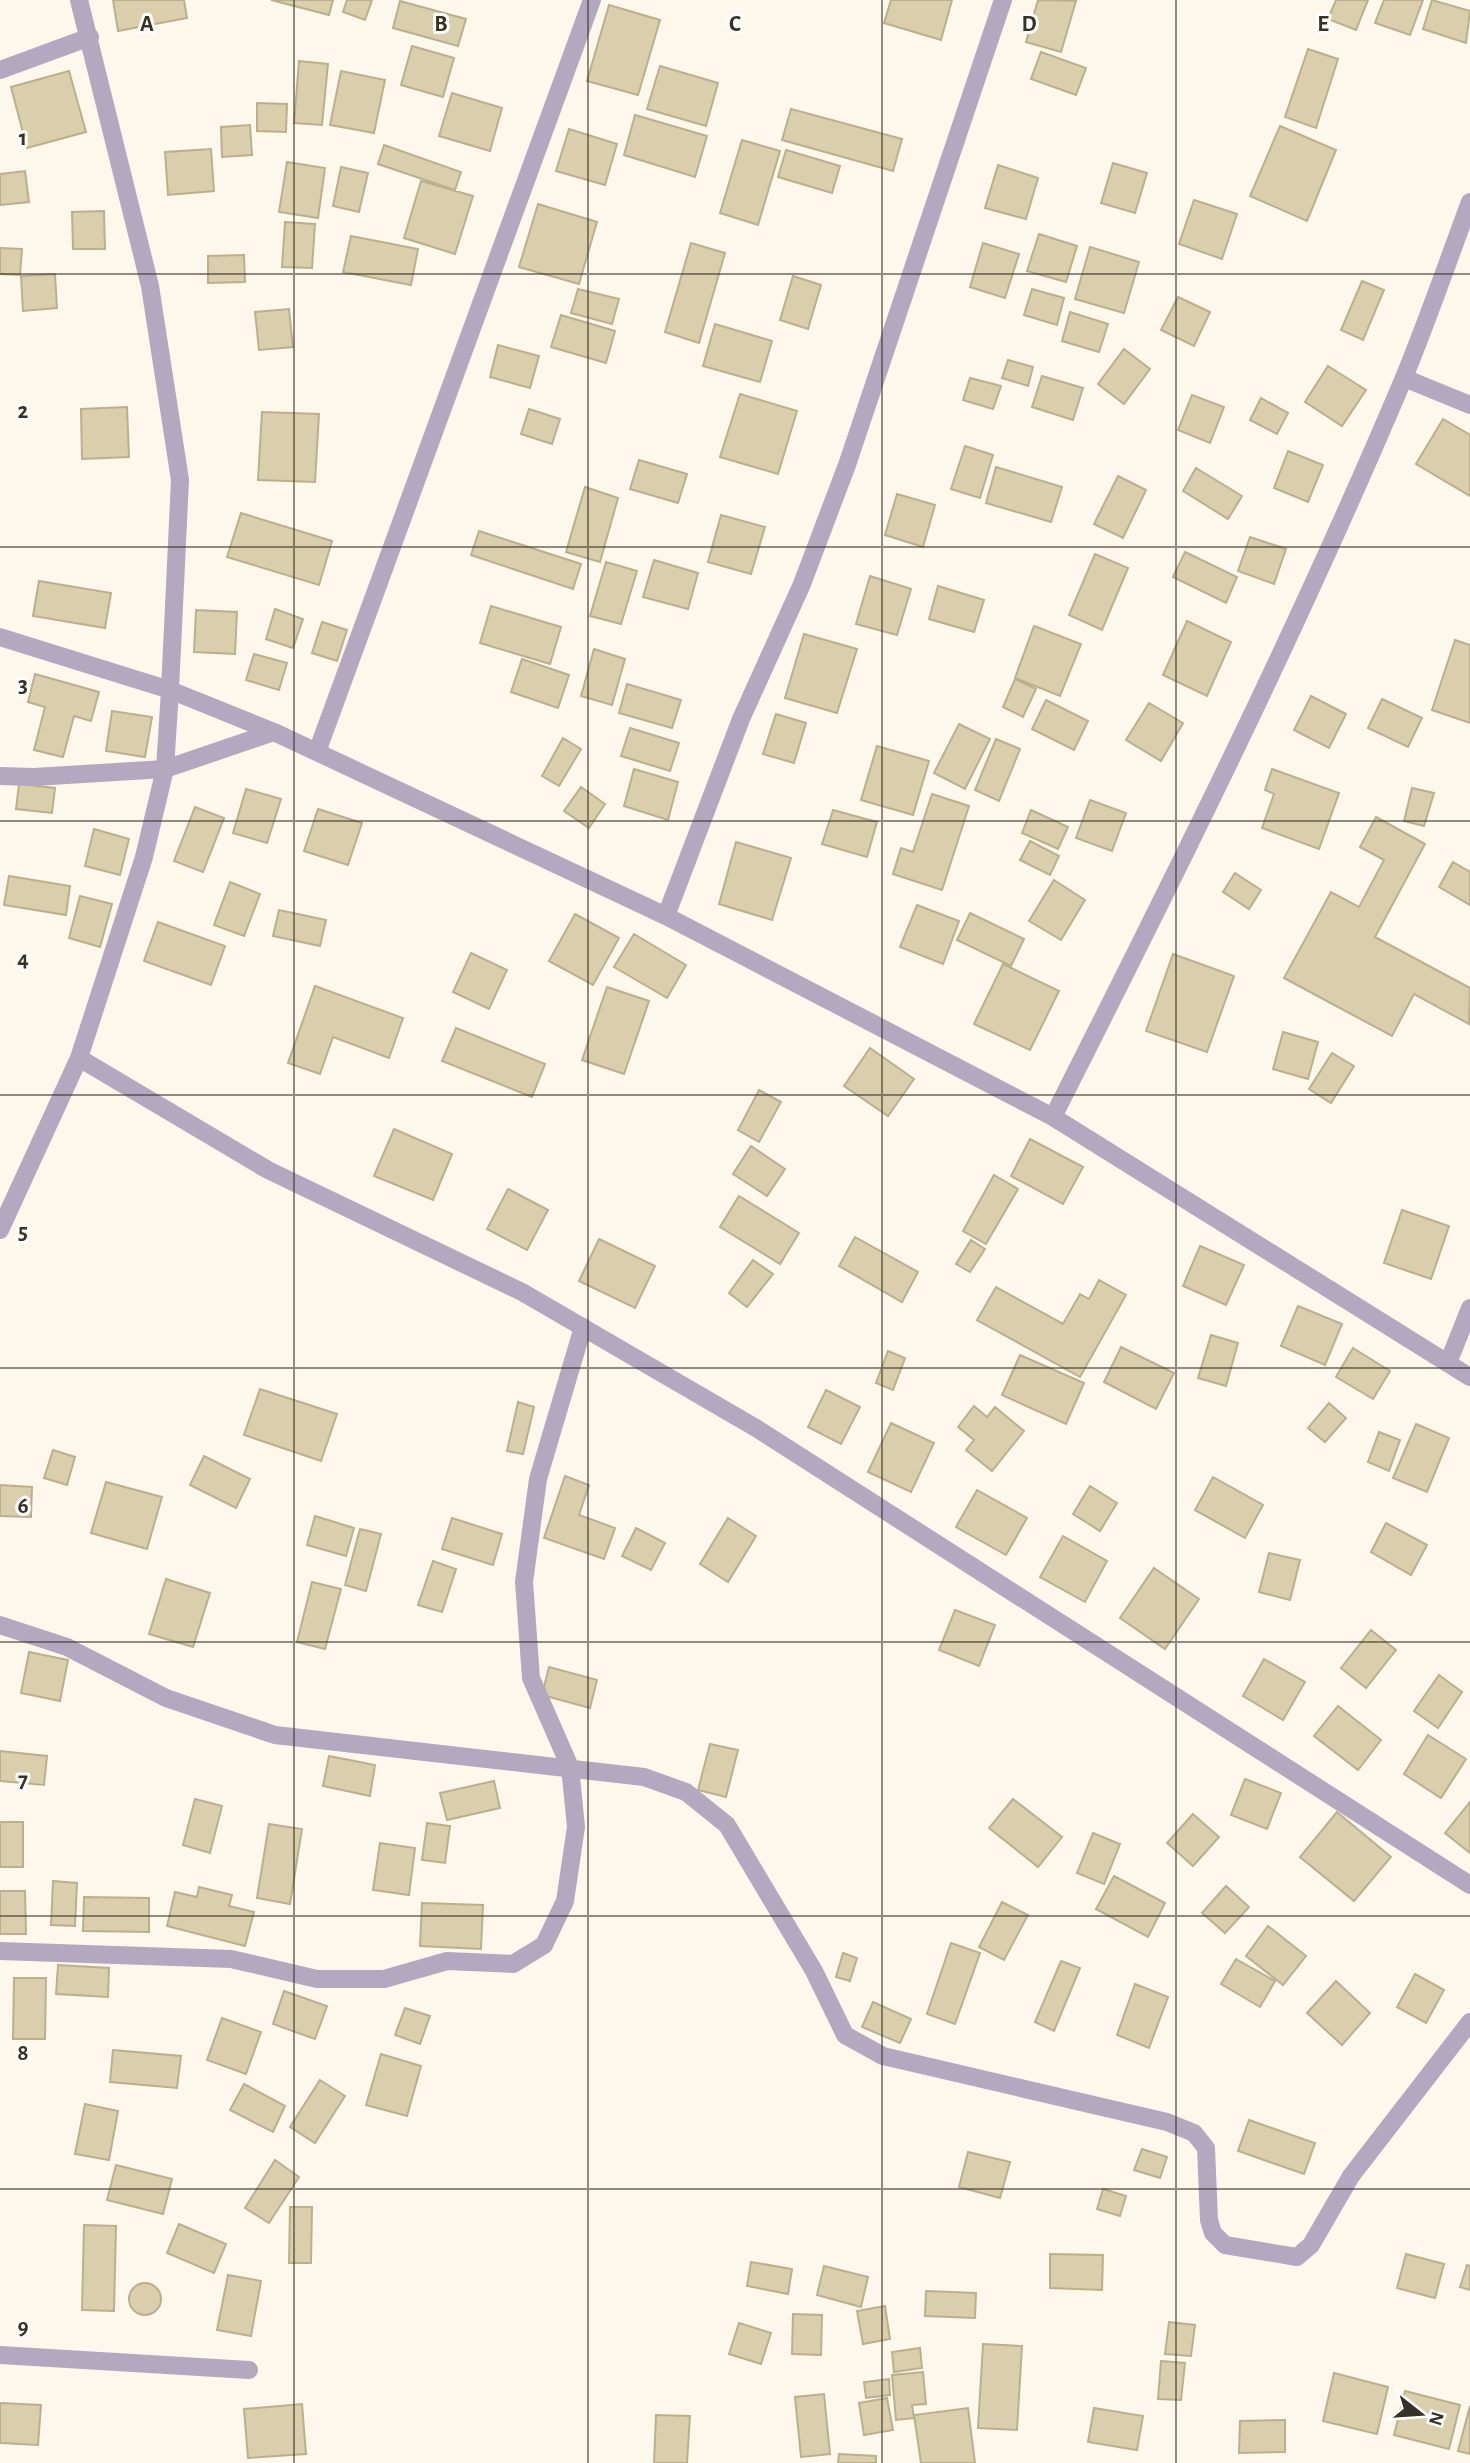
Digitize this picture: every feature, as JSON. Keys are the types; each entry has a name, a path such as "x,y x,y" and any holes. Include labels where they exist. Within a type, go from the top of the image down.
{"street":[{"path":"1,1223 79,1058 144,857 164,769 170,690 180,480 150,286 79,0"},
{"path":"317,752 592,0"},
{"path":"667,916 741,719 802,584 846,465 1003,0"},
{"path":"0,70 90,37"},
{"path":"1053,1116 1182,863 1292,635 1404,378 1470,202"},
{"path":"1404,378 1470,405"},
{"path":"0,637 170,690 274,732 667,916 1053,1116 1470,1377"},
{"path":"0,776 34,778 164,769 274,732"},
{"path":"79,1058 268,1170 522,1292 756,1428 1470,1885"},
{"path":"1448,1363 1470,1308"},
{"path":"0,1951 231,1959 317,1979 384,1979 447,1961 513,1964 544,1945 565,1901 576,1827 570,1767 531,1678 524,1583 538,1479 583,1327"},
{"path":"0,1625 67,1647 166,1698 275,1735 644,1777 686,1792 727,1825 814,1971 845,2035 883,2056 1167,2122 1194,2133 1206,2148 1213,2233 1225,2245 1284,2257 1297,2257 1311,2245 1351,2176 1470,2022"},
{"path":"0,2355 249,2370"}],"building":[{"path":"113,0 184,0 187,18 118,31"},
{"path":"271,0 333,0 329,15"},
{"path":"347,0 372,0 365,20 343,12"},
{"path":"891,0 952,0 941,40 884,23"},
{"path":"1038,0 1076,1 1061,52 1026,42"},
{"path":"1336,0 1368,0 1356,30 1328,19"},
{"path":"1384,0 1423,0 1410,35 1375,23"},
{"path":"1432,0 1470,11 1466,43 1423,29"},
{"path":"400,1 466,19 458,46 393,28"},
{"path":"609,5 660,20 638,95 587,81"},
{"path":"412,46 454,58 443,97 401,85"},
{"path":"1308,49 1338,59 1316,128 1285,117"},
{"path":"1041,52 1086,68 1076,95 1031,79"},
{"path":"299,61 328,64 322,125 294,123"},
{"path":"660,66 718,83 706,126 647,109"},
{"path":"69,71 86,132 27,148 11,87"},
{"path":"341,71 385,80 374,133 330,125"},
{"path":"452,93 502,108 490,151 439,136"},
{"path":"257,103 287,104 286,132 257,131"},
{"path":"791,109 902,139 893,171 782,140"},
{"path":"635,115 707,136 695,177 624,155"},
{"path":"250,125 252,155 222,157 221,127"},
{"path":"1280,126 1336,150 1307,221 1250,196"},
{"path":"569,129 617,144 605,185 556,171"},
{"path":"742,140 780,151 758,225 720,213"},
{"path":"384,145 461,172 455,190 378,164"},
{"path":"211,149 214,191 168,195 165,152"},
{"path":"786,150 840,166 832,193 778,177"},
{"path":"287,162 325,168 318,218 279,212"},
{"path":"1113,163 1147,173 1135,213 1101,203"},
{"path":"998,165 1038,178 1026,219 985,208"},
{"path":"341,167 368,173 359,212 333,206"},
{"path":"25,171 29,202 0,205 0,174"},
{"path":"421,181 473,196 455,254 404,238"},
{"path":"1194,200 1237,214 1222,259 1179,244"},
{"path":"538,204 597,222 579,284 519,267"},
{"path":"104,211 105,249 73,249 72,212"},
{"path":"285,222 315,224 312,268 282,267"},
{"path":"1039,234 1077,246 1066,282 1027,271"},
{"path":"351,236 418,249 411,285 343,272"},
{"path":"691,243 725,253 699,343 665,332"},
{"path":"983,243 1019,254 1005,298 970,287"},
{"path":"1090,247 1139,262 1124,313 1075,299"},
{"path":"0,248 22,249 20,275 0,274"},
{"path":"244,255 245,282 208,283 208,256"},
{"path":"55,274 57,308 23,311 21,276"},
{"path":"793,276 821,285 808,329 780,320"},
{"path":"1362,281 1384,290 1363,340 1341,330"},
{"path":"578,289 619,299 612,324 571,313"},
{"path":"1032,289 1064,298 1057,325 1024,315"},
{"path":"1178,297 1210,312 1194,346 1161,330"},
{"path":"289,309 293,347 259,350 255,312"},
{"path":"1070,312 1108,324 1099,352 1062,341"},
{"path":"561,315 615,331 606,363 551,347"},
{"path":"715,324 772,341 760,382 703,366"},
{"path":"498,345 539,356 530,388 490,377"},
{"path":"1124,349 1150,369 1124,404 1098,384"},
{"path":"1008,360 1033,367 1028,386 1002,378"},
{"path":"1328,366 1366,390 1342,426 1305,402"},
{"path":"1042,376 1083,388 1073,420 1032,407"},
{"path":"970,378 1001,386 993,409 963,400"},
{"path":"740,394 797,411 778,474 720,457"},
{"path":"1192,395 1224,407 1210,443 1178,430"},
{"path":"1261,398 1288,413 1277,434 1250,420"},
{"path":"127,407 129,457 82,459 81,409"},
{"path":"529,409 560,419 552,444 521,434"},
{"path":"262,412 319,414 315,482 258,480"},
{"path":"1443,419 1470,435 1470,496 1416,464"},
{"path":"965,446 993,455 980,498 951,489"},
{"path":"1288,451 1323,465 1308,502 1274,488"},
{"path":"639,460 687,474 678,503 630,489"},
{"path":"996,467 1062,487 1051,522 986,503"},
{"path":"1196,468 1242,496 1228,519 1183,491"},
{"path":"1118,476 1146,490 1123,538 1094,524"},
{"path":"585,487 618,498 600,562 566,552"},
{"path":"897,494 935,505 923,547 885,535"},
{"path":"241,513 332,541 319,585 227,557"},
{"path":"721,515 765,527 751,574 708,562"},
{"path":"479,531 581,564 573,589 471,555"},
{"path":"1250,537 1286,549 1274,584 1238,571"},
{"path":"1185,552 1237,577 1226,603 1173,577"},
{"path":"1095,554 1128,568 1102,630 1069,615"},
{"path":"654,560 698,573 688,609 643,597"},
{"path":"606,562 637,571 621,624 590,616"},
{"path":"870,576 911,589 897,635 856,624"},
{"path":"39,581 111,593 105,628 33,616"},
{"path":"938,586 984,600 974,632 929,619"},
{"path":"491,606 561,627 550,664 480,643"},
{"path":"275,609 303,619 293,648 266,639"},
{"path":"196,610 237,612 235,654 194,652"},
{"path":"1187,621 1231,642 1207,696 1163,675"},
{"path":"322,622 347,630 337,661 312,653"},
{"path":"1034,626 1081,644 1060,696 1015,678"},
{"path":"804,634 857,649 837,713 785,698"},
{"path":"1455,640 1470,645 1470,723 1432,710"},
{"path":"594,649 625,659 612,705 581,696"},
{"path":"254,654 287,663 279,690 246,680"},
{"path":"522,659 569,675 558,708 511,692"},
{"path":"35,674 99,692 91,721 74,716 63,757 34,750 45,707 28,702"},
{"path":"1015,679 1036,689 1023,717 1003,707"},
{"path":"627,684 681,700 672,728 619,713"},
{"path":"1311,696 1346,714 1329,748 1294,730"},
{"path":"1382,699 1422,718 1408,747 1368,728"},
{"path":"1046,700 1088,721 1074,750 1032,729"},
{"path":"1149,703 1183,723 1161,761 1126,740"},
{"path":"112,711 152,717 145,757 106,751"},
{"path":"776,714 806,723 794,763 763,754"},
{"path":"959,724 990,739 965,789 934,773"},
{"path":"630,728 679,743 670,771 621,756"},
{"path":"563,738 581,749 559,786 542,776"},
{"path":"996,739 1020,749 999,801 975,790"},
{"path":"877,746 929,761 913,815 861,800"},
{"path":"634,769 678,782 668,820 624,806"},
{"path":"1272,769 1339,793 1319,849 1262,828 1274,794 1265,790"},
{"path":"19,784 55,788 52,813 16,809"},
{"path":"581,787 605,804 589,828 564,811"},
{"path":"1412,788 1434,793 1424,826 1404,821"},
{"path":"246,789 281,799 267,843 233,833"},
{"path":"932,794 969,806 942,890 893,874 901,848 913,852"},
{"path":"1090,800 1126,813 1112,851 1076,838"},
{"path":"195,807 224,818 203,872 174,861"},
{"path":"318,809 362,823 348,865 304,851"},
{"path":"833,810 877,822 867,857 822,844"},
{"path":"1031,810 1068,827 1058,849 1022,833"},
{"path":"1376,817 1425,844 1375,937 1470,988 1469,1024 1414,994 1392,1036 1284,978 1331,892 1359,907 1384,860 1360,847"},
{"path":"94,829 129,839 120,875 85,866"},
{"path":"1030,841 1059,856 1050,875 1020,860"},
{"path":"736,842 791,858 772,920 719,904"},
{"path":"1453,862 1470,872 1470,905 1439,887"},
{"path":"1235,873 1261,890 1249,909 1223,892"},
{"path":"9,876 70,886 66,915 4,905"},
{"path":"1054,880 1085,900 1061,940 1029,921"},
{"path":"230,882 260,894 244,936 214,925"},
{"path":"80,896 112,904 100,947 69,938"},
{"path":"917,905 959,921 943,964 900,947"},
{"path":"279,910 326,920 320,946 273,936"},
{"path":"970,913 1024,939 1011,966 957,940"},
{"path":"575,914 619,938 593,985 549,961"},
{"path":"158,922 225,946 211,985 144,961"},
{"path":"634,934 686,965 667,998 614,967"},
{"path":"471,953 507,970 489,1009 453,992"},
{"path":"1173,954 1234,976 1207,1052 1146,1031"},
{"path":"1003,964 1059,991 1030,1050 974,1024"},
{"path":"315,986 403,1018 389,1058 333,1037 320,1074 288,1063"},
{"path":"607,987 649,1001 624,1074 582,1060"},
{"path":"456,1028 545,1064 532,1097 442,1061"},
{"path":"1283,1032 1318,1042 1308,1079 1273,1069"},
{"path":"870,1048 914,1079 888,1116 844,1086"},
{"path":"1332,1053 1354,1066 1331,1103 1309,1089"},
{"path":"759,1090 781,1102 759,1142 738,1130"},
{"path":"394,1129 452,1154 433,1200 374,1176"},
{"path":"1030,1139 1083,1167 1063,1204 1011,1176"},
{"path":"751,1146 785,1169 767,1196 733,1174"},
{"path":"994,1175 1018,1189 986,1244 963,1231"},
{"path":"508,1189 548,1210 527,1250 487,1229"},
{"path":"739,1196 799,1233 780,1264 720,1227"},
{"path":"1402,1210 1449,1226 1431,1279 1384,1263"},
{"path":"855,1237 918,1272 902,1302 839,1266"},
{"path":"599,1239 655,1266 635,1308 579,1281"},
{"path":"971,1240 985,1249 970,1272 956,1264"},
{"path":"1200,1246 1244,1265 1226,1305 1183,1286"},
{"path":"753,1260 773,1274 747,1307 729,1293"},
{"path":"1099,1280 1126,1295 1080,1377 977,1320 996,1287 1063,1324 1080,1294 1089,1299"},
{"path":"1298,1306 1342,1324 1325,1365 1281,1346"},
{"path":"1211,1335 1238,1343 1226,1386 1198,1378"},
{"path":"1121,1347 1174,1373 1156,1409 1104,1382"},
{"path":"1353,1348 1390,1371 1373,1399 1336,1377"},
{"path":"888,1351 905,1358 893,1390 876,1383"},
{"path":"1020,1355 1084,1383 1066,1424 1002,1395"},
{"path":"260,1389 337,1414 321,1461 244,1435"},
{"path":"826,1390 860,1407 841,1444 808,1427"},
{"path":"518,1402 534,1407 523,1454 507,1451"},
{"path":"1329,1403 1346,1418 1325,1442 1308,1428"},
{"path":"974,1406 987,1417 995,1407 1024,1431 992,1471 966,1450 974,1440 958,1427"},
{"path":"891,1423 934,1443 911,1492 868,1472"},
{"path":"1416,1424 1449,1438 1427,1492 1393,1478"},
{"path":"1379,1432 1400,1440 1389,1471 1368,1462"},
{"path":"53,1450 75,1457 67,1485 44,1478"},
{"path":"204,1456 250,1479 236,1508 190,1485"},
{"path":"565,1476 589,1485 579,1515 615,1528 604,1559 544,1538"},
{"path":"1213,1477 1263,1505 1245,1538 1195,1510"},
{"path":"106,1482 162,1497 147,1549 91,1533"},
{"path":"0,1485 32,1487 31,1517 0,1516"},
{"path":"1090,1486 1117,1503 1100,1531 1073,1514"},
{"path":"977,1490 1027,1518 1006,1555 956,1527"},
{"path":"315,1516 354,1528 346,1556 307,1545"},
{"path":"452,1518 502,1534 493,1565 442,1549"},
{"path":"728,1518 756,1536 728,1582 700,1564"},
{"path":"1386,1523 1427,1545 1411,1575 1371,1552"},
{"path":"636,1528 665,1543 651,1570 622,1556"},
{"path":"360,1529 381,1534 366,1591 345,1585"},
{"path":"1063,1536 1107,1561 1085,1602 1040,1577"},
{"path":"1269,1553 1300,1560 1290,1600 1259,1592"},
{"path":"433,1561 456,1569 442,1612 418,1605"},
{"path":"1154,1568 1199,1599 1165,1649 1120,1618"},
{"path":"166,1579 210,1593 193,1647 149,1634"},
{"path":"312,1582 341,1589 325,1649 297,1642"},
{"path":"955,1610 995,1625 979,1666 939,1650"},
{"path":"1371,1630 1396,1650 1366,1688 1341,1668"},
{"path":"29,1652 68,1660 60,1701 21,1693"},
{"path":"1264,1659 1305,1682 1283,1720 1243,1696"},
{"path":"549,1667 597,1680 590,1708 542,1695"},
{"path":"1439,1675 1462,1692 1438,1728 1414,1711"},
{"path":"1338,1706 1381,1740 1358,1770 1314,1736"},
{"path":"1428,1735 1466,1759 1441,1798 1404,1774"},
{"path":"710,1744 738,1750 726,1797 698,1790"},
{"path":"0,1751 47,1756 44,1785 0,1781"},
{"path":"329,1756 375,1765 370,1796 323,1786"},
{"path":"1245,1779 1281,1793 1267,1829 1231,1815"},
{"path":"494,1781 500,1808 447,1820 440,1793"},
{"path":"195,1799 222,1806 210,1853 183,1845"},
{"path":"1013,1799 1062,1837 1038,1867 989,1828"},
{"path":"1470,1802 1470,1853 1445,1833"},
{"path":"1337,1812 1391,1857 1354,1901 1300,1857"},
{"path":"1193,1814 1219,1837 1193,1866 1167,1843"},
{"path":"0,1822 23,1822 23,1867 0,1867"},
{"path":"427,1823 450,1826 445,1863 422,1860"},
{"path":"269,1824 302,1829 290,1904 257,1898"},
{"path":"1093,1833 1120,1844 1104,1884 1077,1873"},
{"path":"380,1843 415,1848 409,1895 373,1890"},
{"path":"1114,1876 1165,1903 1148,1937 1096,1909"},
{"path":"53,1881 77,1883 75,1926 51,1925"},
{"path":"1226,1886 1249,1907 1225,1933 1202,1913"},
{"path":"199,1887 232,1895 229,1906 254,1912 245,1946 167,1926 175,1892 197,1897"},
{"path":"0,1891 25,1891 26,1934 0,1934"},
{"path":"84,1897 149,1898 149,1932 83,1931"},
{"path":"1002,1902 1028,1915 1004,1960 979,1947"},
{"path":"422,1903 483,1905 481,1949 420,1946"},
{"path":"1268,1926 1306,1956 1283,1985 1246,1956"},
{"path":"951,1943 980,1953 955,2024 927,2014"},
{"path":"843,1953 857,1958 850,1981 836,1977"},
{"path":"1236,1959 1275,1981 1260,2007 1221,1984"},
{"path":"1061,1961 1080,1968 1054,2031 1035,2022"},
{"path":"58,1965 109,1968 108,1997 56,1994"},
{"path":"1415,1974 1444,1990 1426,2023 1397,2007"},
{"path":"14,1978 46,1978 45,2039 13,2039"},
{"path":"1336,1981 1370,2013 1342,2045 1307,2013"},
{"path":"1135,1984 1168,1997 1149,2048 1117,2035"},
{"path":"284,1991 327,2006 315,2039 273,2024"},
{"path":"873,2002 911,2019 900,2043 862,2027"},
{"path":"405,2008 430,2016 420,2044 395,2035"},
{"path":"222,2018 261,2032 246,2074 207,2060"},
{"path":"113,2050 181,2056 177,2088 110,2082"},
{"path":"381,2054 421,2066 407,2116 366,2105"},
{"path":"320,2080 345,2096 315,2143 290,2127"},
{"path":"244,2084 285,2106 273,2132 230,2110"},
{"path":"85,2104 118,2111 109,2160 75,2154"},
{"path":"1249,2120 1315,2143 1304,2174 1238,2151"},
{"path":"1142,2149 1167,2157 1160,2178 1134,2170"},
{"path":"968,2152 1010,2162 1000,2198 959,2187"},
{"path":"275,2160 299,2177 269,2223 245,2208"},
{"path":"116,2165 172,2179 163,2214 107,2200"},
{"path":"1103,2189 1126,2196 1120,2216 1097,2209"},
{"path":"290,2207 312,2207 311,2263 289,2263"},
{"path":"179,2224 226,2244 214,2273 167,2253"},
{"path":"84,2225 116,2226 114,2311 82,2310"},
{"path":"1050,2254 1103,2255 1102,2290 1050,2288"},
{"path":"1406,2254 1444,2264 1435,2298 1397,2288"},
{"path":"751,2262 792,2269 788,2294 747,2286"},
{"path":"1467,2265 1470,2266 1470,2290 1460,2287"},
{"path":"824,2266 868,2277 861,2307 817,2295"},
{"path":"228,2275 261,2281 251,2336 217,2330"},
{"path":"145,2283 156,2288 161,2299 156,2310 145,2315 134,2310 129,2299 134,2288"},
{"path":"926,2291 976,2293 975,2318 925,2316"},
{"path":"885,2306 890,2339 863,2344 857,2311"},
{"path":"793,2314 822,2315 821,2355 792,2354"},
{"path":"1169,2322 1195,2325 1191,2356 1165,2354"},
{"path":"739,2323 771,2333 761,2364 729,2354"},
{"path":"983,2344 1022,2346 1017,2430 978,2428"},
{"path":"920,2348 922,2368 894,2372 892,2352"},
{"path":"1161,2361 1185,2363 1181,2400 1158,2399"},
{"path":"923,2372 926,2404 912,2405 914,2418 896,2420 892,2375"},
{"path":"1334,2373 1388,2387 1377,2434 1323,2421"},
{"path":"889,2379 890,2395 866,2398 864,2382"},
{"path":"1405,2391 1460,2405 1449,2449 1394,2435"},
{"path":"824,2394 830,2454 801,2457 795,2397"},
{"path":"887,2398 893,2430 864,2435 859,2403"},
{"path":"0,2403 41,2405 38,2445 0,2443"},
{"path":"302,2404 306,2454 248,2458 244,2409"},
{"path":"1470,2406 1470,2454 1458,2451"},
{"path":"968,2408 975,2463 921,2463 914,2415"},
{"path":"1094,2408 1143,2416 1137,2450 1088,2442"},
{"path":"656,2415 690,2416 687,2463 654,2463"},
{"path":"1285,2420 1285,2452 1239,2453 1240,2421"},
{"path":"839,2454 876,2456 876,2463 838,2463"}]}
